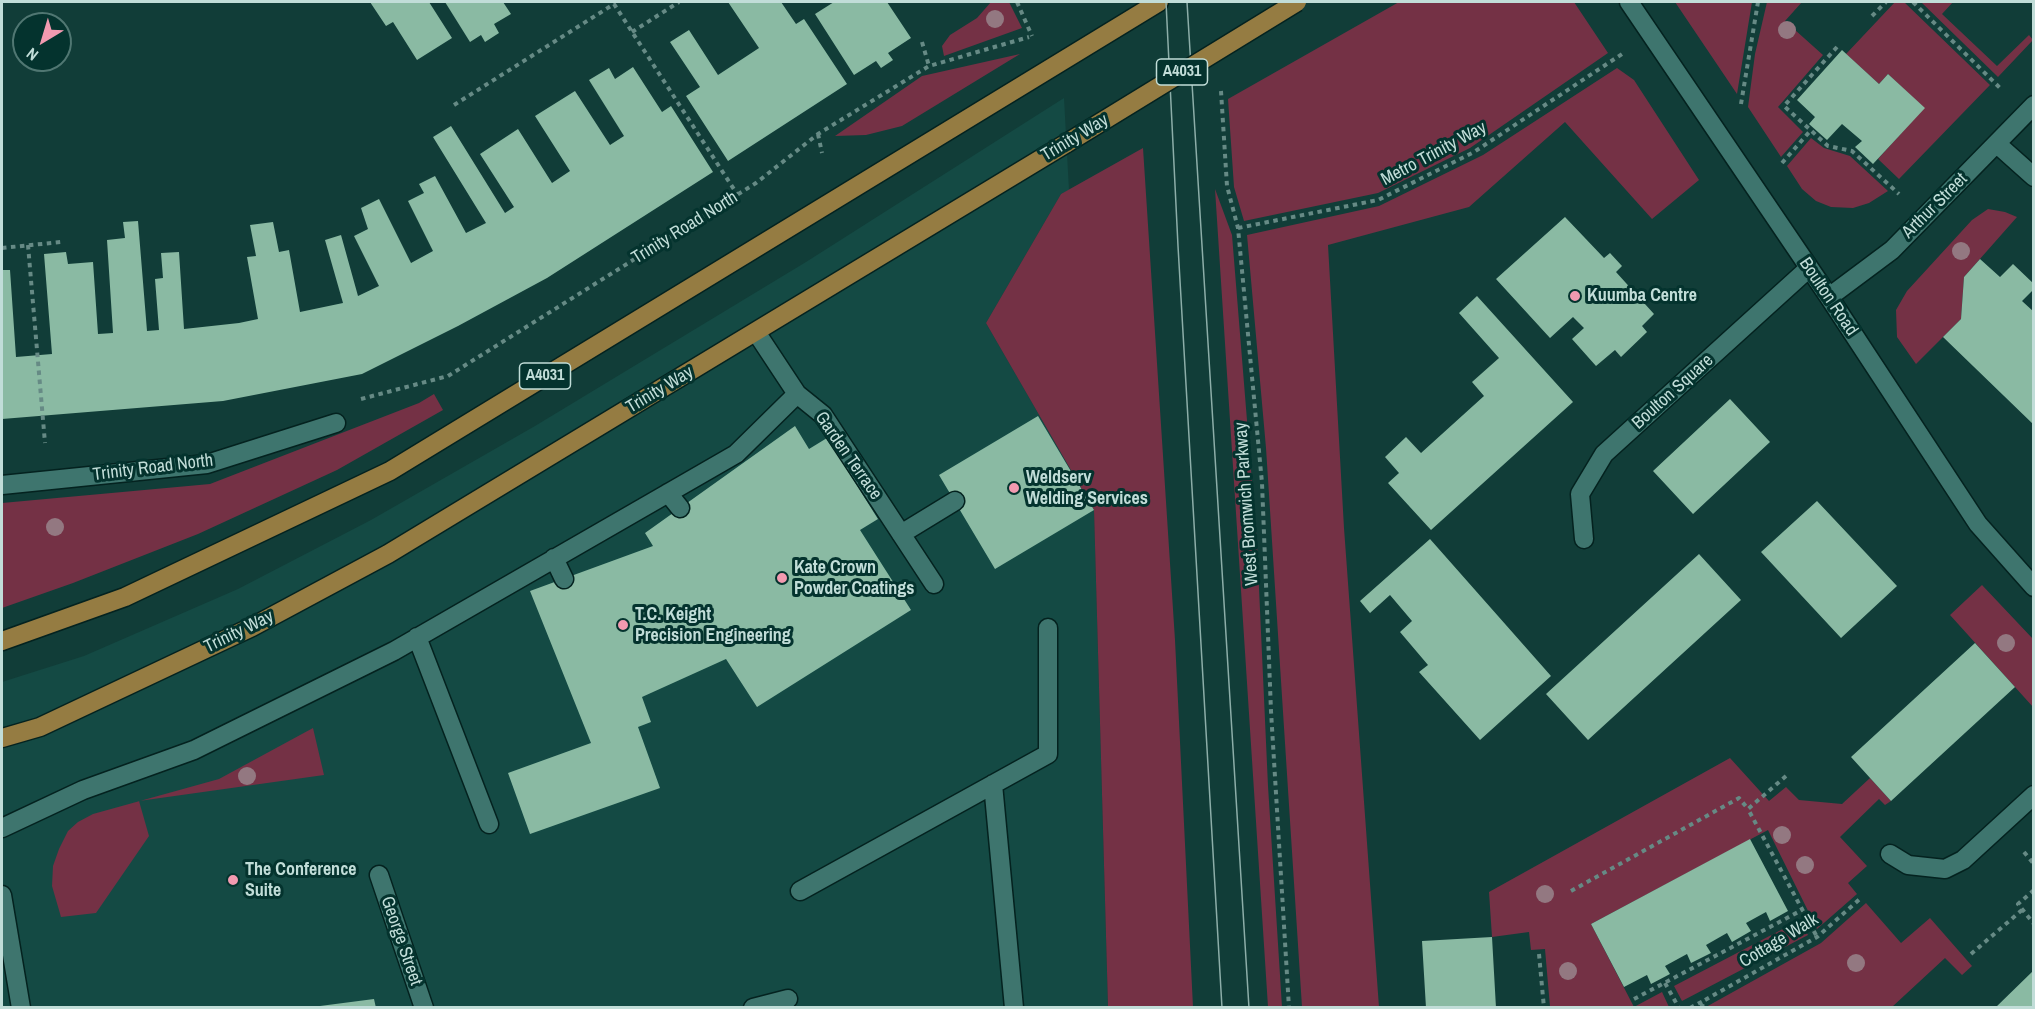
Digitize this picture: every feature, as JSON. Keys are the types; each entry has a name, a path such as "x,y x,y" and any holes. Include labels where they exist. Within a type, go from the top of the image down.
{"main road":[{"name":"A4031","path":"2,641 124,597 390,471 1159,2"},
{"name":"Trinity Way","path":"2,738 40,727 241,632 367,566 1297,2"}],"street":[{"name":"Boulton Road","path":"1629,2 1829,297 1978,524 2034,587"},
{"name":"Arthur Street","path":"1829,297 1892,250 2034,105"},
{"path":"1997,144 2034,177"},
{"name":"Boulton Square","path":"1584,539 1580,494 1604,454 1809,268"},
{"name":"Garden Terrace","path":"756,332 797,394 823,415 934,584"},
{"path":"2,828 83,790 194,750 417,637 736,454 797,394"},
{"name":"Trinity Road North","path":"2,485 207,464 336,423"},
{"path":"668,493 680,508"},
{"path":"901,534 955,501"},
{"path":"554,558 564,579"},
{"path":"800,891 1047,754 1048,628"},
{"path":"417,637 489,824"},
{"path":"993,784 1014,1008"},
{"path":"1890,854 1908,865 1945,869 1963,860 2034,795"},
{"name":"George Street","path":"379,875 424,1008"},
{"path":"2,901 21,1008"},
{"path":"753,1008 788,999"}],"path":[{"path":"632,32 679,2"},
{"path":"1017,2 1032,36"},
{"path":"1740,114 1758,2"},
{"path":"1872,16 1886,2"},
{"path":"1913,2 2005,93"},
{"path":"453,105 614,4 738,194"},
{"name":"Trinity Road North","path":"358,399 448,376 756,183 818,134 929,66 1032,36 1041,30"},
{"path":"922,42 929,66"},
{"path":"1837,47 1784,106 1828,146 1852,151 1905,199"},
{"name":"Metro Trinity Way","path":"1238,228 1378,200 1473,152 1622,54"},
{"name":"West Bromwich Parkway","path":"1221,84 1227,186 1238,228 1262,483 1271,711 1288,1008"},
{"path":"1776,169 1811,130"},
{"path":"818,134 822,153"},
{"path":"2,248 61,242"},
{"path":"28,245 45,443"},
{"path":"1748,809 1786,776"},
{"path":"1570,891 1739,798 1748,809 1817,937"},
{"path":"2034,890 2018,904 2034,924"},
{"name":"Cottage Walk","path":"1690,1008 1817,937 1861,898"},
{"path":"1634,999 1802,910"},
{"path":"1971,954 2022,910"},
{"path":"1539,954 1544,1008"},
{"path":"1665,983 1679,1008"},
{"path":"1701,1008 1705,1000"}],"shaded area":[{"path":"991,2 1009,2 1022,28 944,56 942,46 950,35 977,18"},
{"path":"1399,2 1574,2 1608,53 1470,148 1378,193 1244,221 1234,187 1228,99"},
{"path":"1675,2 1752,2 1737,94"},
{"path":"1767,2 1802,2 1785,21 1823,55 1778,107 1803,132 1781,157 1748,107 1755,54"},
{"path":"1895,2 1904,2 1990,85 1899,179 1878,159 1924,108 1888,74 1879,84 1846,54"},
{"path":"1921,2 1953,2 1942,14 1997,66 2029,35 2033,40 1998,77"},
{"path":"1020,54 902,126 866,135 835,136 922,76"},
{"path":"1617,68 1634,80 1699,180 1652,219 1565,122 1469,207 1328,245 1344,528 1379,1007 1302,1007 1266,448 1247,235 1379,206 1483,155"},
{"path":"1064,98 1069,190 1061,194 986,323 1094,510 1108,1007 2,1007 2,682 84,656 238,589 371,520 535,426 806,262"},
{"path":"1811,138 1824,148 1850,156 1888,191 1869,203 1853,208 1831,207 1816,201 1802,189 1787,166"},
{"path":"1143,148 1175,640 1193,1007 1108,1007 1094,510 986,323 1061,194"},
{"path":"1215,189 1232,235 1257,544 1268,786 1282,1007 1268,1007"},
{"path":"1988,209 2017,217 1964,277 1961,319 1916,364 1897,337 1896,310 1907,291 1972,220"},
{"path":"434,394 443,410 337,470 198,534 2,608 2,503 210,484 419,403"},
{"path":"1982,585 2033,639 2033,707 1950,615"},
{"path":"313,728 324,775 141,801 219,779"},
{"path":"1730,758 1769,801 1786,787 1799,800 1842,804 1870,778 1891,801 1885,805 1879,799 1840,837 1867,866 1848,883 1857,894 1817,929 1768,830 1591,924 1634,1007 1550,1007 1545,949 1531,950 1529,932 1492,937 1489,892"},
{"path":"139,801 149,836 96,913 61,917 52,886 53,866 68,831 78,822 93,814"},
{"path":"1866,903 1901,943 1930,918 1972,966 1962,975 1945,958 1892,1007 1706,1007 1821,943"},
{"path":"1800,920 1808,935 1682,1001 1674,986"},
{"path":"1662,992 1669,1007 1634,1007"}],"building":[{"path":"370,2 429,2 452,38 417,60 393,22 386,26"},
{"path":"445,2 503,2 511,14 494,24 499,33 485,42 481,35 470,42"},
{"path":"728,2 781,2 796,24 804,19 847,84 728,161 686,96 700,87 670,42 689,30 718,75 759,48"},
{"path":"834,2 887,2 911,38 888,53 893,60 881,68 876,61 854,75 815,14"},
{"path":"1842,50 1879,84 1888,74 1925,108 1873,164 1855,147 1862,141 1842,124 1827,140 1809,124 1815,117 1797,100"},
{"path":"633,67 662,112 671,106 713,172 547,278 362,374 223,401 2,419 2,270 10,270 16,357 52,354 44,254 66,252 68,264 93,262 98,334 113,333 107,240 125,238 123,222 138,221 147,331 159,330 155,279 163,278 161,253 179,252 184,329 258,319 247,257 256,256 250,225 273,222 279,252 289,250 300,312 343,303 325,240 341,235 358,296 379,286 354,236 368,229 361,208 379,199 411,263 433,251 408,201 424,193 419,184 435,176 466,233 486,223 433,137 451,126 505,213 514,207 480,154 518,129 552,183 570,171 535,116 575,91 610,145 624,136 589,80 609,68 615,79"},
{"name":"Kuumba Centre","path":"1565,217 1604,258 1610,253 1622,266 1616,272 1654,314 1642,326 1647,332 1621,357 1615,350 1596,366 1572,339 1584,328 1573,317 1550,338 1496,279"},
{"path":"1980,259 2000,277 2013,264 2034,284 2034,289 2022,301 2034,312 2034,425 1943,337 1961,319 1964,277"},
{"path":"1477,296 1573,402 1431,530 1388,483 1399,473 1385,457 1406,437 1421,453 1484,396 1472,382 1499,358 1459,313"},
{"path":"1730,399 1770,442 1693,514 1653,471"},
{"name":"Weldserv Welding Services","path":"1038,416 1094,510 995,569 939,475"},
{"path":"795,426 809,449 827,438 878,519 860,530 911,610 757,707 726,659 642,697 651,722 638,727 660,788 530,834 508,773 591,743 530,591 653,546 645,533"},
{"path":"1817,501 1897,586 1841,638 1761,552"},
{"path":"1430,539 1551,676 1480,740 1419,672 1428,665 1400,632 1412,621 1390,595 1370,613 1360,601"},
{"path":"1699,554 1741,600 1588,740 1546,694"},
{"path":"1975,643 2015,687 1891,801 1851,757"},
{"path":"1750,839 1788,911 1770,921 1766,912 1746,923 1751,931 1732,942 1727,933 1706,945 1711,953 1691,963 1687,954 1665,966 1670,974 1651,984 1647,975 1624,987 1591,924"},
{"path":"1492,937 1496,1008 1426,1008 1422,941"},
{"path":"2034,970 2034,1008 1995,1008"},
{"path":"374,999 376,1008 320,1008 320,1006"}],"tram line":[{"path":"1166,2 1222,1008"},
{"path":"1187,2 1249,1008"}],"place":[{"name":"Kuumba Centre","path":"1575,296"},
{"name":"Weldserv Welding Services","path":"1014,488"},
{"name":"Kate Crown Powder Coatings","path":"782,578"},
{"name":"T.C. Keight Precision Engineering","path":"623,625"},
{"name":"The Conference Suite","path":"233,880"}]}
